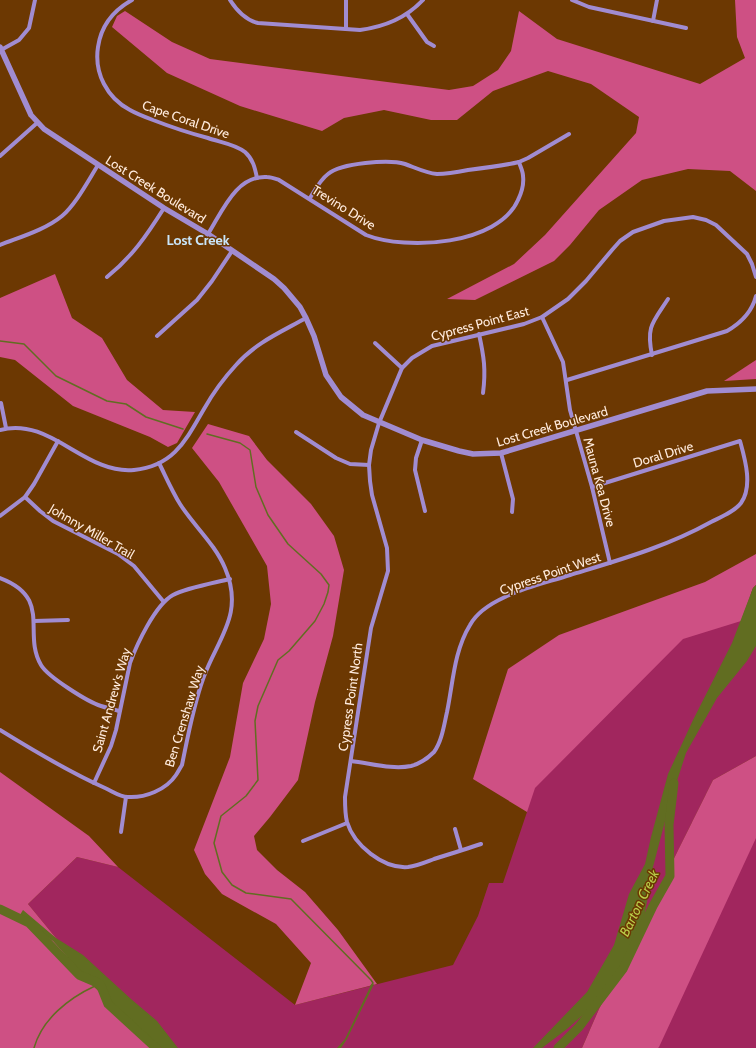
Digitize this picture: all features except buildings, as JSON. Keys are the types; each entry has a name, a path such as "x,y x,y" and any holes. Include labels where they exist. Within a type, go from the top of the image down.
{"street":[{"path":"1,49 19,40 29,28 35,0"},
{"name":"Cape Coral Drive","path":"132,0 119,8 111,16 103,28 99,40 97,53 98,67 102,80 107,89 113,97 130,110 175,129 243,150 251,158 255,167 257,178"},
{"path":"230,0 235,8 250,21 258,23 360,30 372,28 407,14 424,0"},
{"path":"346,0 346,29"},
{"path":"572,0 589,7 686,28"},
{"path":"653,21 657,0"},
{"path":"407,14 427,42 434,46"},
{"name":"Lost Creek Boulevard","path":"1,49 31,115 37,123 52,136 164,208 208,234 274,279 284,288 300,307 306,318 314,336 326,375 334,388 351,406 363,415 379,423 422,440 459,451 473,454 501,453 575,432 707,391 756,389"},
{"path":"0,156 37,123"},
{"path":"310,198 322,180 329,173 348,165 391,162 404,164 428,173 439,174 519,162 569,134"},
{"name":"Trevino Drive","path":"208,234 236,189 246,182 257,178 267,177 280,180 366,235 403,243 432,243 448,241 484,230 499,222 509,214 522,193 523,176 519,162"},
{"path":"0,245 52,223 63,215 73,203 98,165"},
{"path":"107,277 128,259 144,240 164,208"},
{"name":"Cypress Point East","path":"379,423 402,368 412,358 432,346 524,324 542,317 568,299 586,281 612,250 629,235 648,226 678,218 693,217 706,220 716,225 747,254 756,277"},
{"path":"157,336 197,300 232,251"},
{"path":"566,380 727,332 740,324 754,304 756,296"},
{"path":"652,355 649,342 650,328 668,299"},
{"name":"Mauna Kea Drive","path":"542,317 563,362 570,410 575,432 592,487 610,563"},
{"path":"0,430 6,428 27,429 41,433 94,461 108,467 121,470 134,470 159,463 180,448 192,431 217,388 236,365 252,349 306,318"},
{"path":"479,334 485,362 486,376 483,393"},
{"path":"375,343 402,368"},
{"path":"1,403 6,428"},
{"name":"Cypress Point North","path":"379,423 371,450 369,465 370,482 372,495 387,548 388,571 371,628 345,797 347,823 356,838 366,849 384,862 395,866 408,867 481,844"},
{"path":"296,432 336,458 350,464 369,465"},
{"path":"422,440 416,458 415,470 425,511"},
{"path":"0,516 25,497 58,441"},
{"name":"Doral Drive","path":"592,487 740,441"},
{"name":"Cypress Point West","path":"351,761 400,767 412,765 425,759 433,752 440,742 444,726 459,648 471,624 480,613 490,605 517,592 640,554 676,540 731,511 741,503 746,493 747,481 744,454 740,441"},
{"path":"501,453 513,499 512,512"},
{"name":"Ben Crenshaw Way","path":"0,730 36,752 94,783 126,797 144,796 168,784 176,776 182,764 203,679 227,628 230,617 230,579 225,566 214,548 180,504 159,463"},
{"name":"Johnny Miller Trail","path":"25,497 53,521 118,554 134,566 163,602"},
{"path":"0,578 9,581 27,596 33,608 36,655 47,674 100,706 119,711"},
{"name":"Saint Andrew's Way","path":"94,783 111,746 130,663 134,652 158,608 163,602 173,595 230,579"},
{"path":"34,621 68,620"},
{"path":"121,832 126,797"},
{"path":"303,841 347,823"},
{"path":"454,829 461,850"}],"shaded area":[{"path":"735,0 756,0 756,191 730,171 688,169 642,180 599,210 570,245 554,261 475,300 447,299 514,264 545,235 636,133 639,117 591,84 548,71 493,91 457,120 431,120 384,110 344,118 322,131 240,106 167,73 112,27 117,16 125,11 172,42 210,59 449,90 473,86 498,70 511,51 519,11 557,39 700,84 745,58 737,37"},
{"path":"55,274 72,318 102,338 127,380 163,410 195,412 177,443 168,447 150,437 73,406 15,360 0,357 0,298"},
{"path":"756,360 756,379 724,381"},
{"path":"208,424 249,436 267,460 311,504 334,536 344,570 333,636 315,702 298,780 254,836 257,850 277,870 305,892 338,930 377,984 295,1005 311,963 276,924 222,894 205,874 194,850 230,757 243,683 264,639 271,604 267,566 219,482 192,448"},
{"path":"756,554 756,585 753,588 741,621 683,639 535,788 527,812 473,779 508,669 559,635 705,582"},
{"path":"703,590 756,595 756,756 713,780 599,1009 582,1048 158,1048 139,1034 77,967 56,938 28,904 77,857 118,867 295,1005 453,965 478,916 489,883 503,883 527,812 524,775"},
{"path":"756,756 756,838 659,1047 582,1048 599,1009 713,780"},
{"path":"0,772 89,836 118,867 77,857 28,904 56,938 77,967 139,1034 158,1048 0,1048"},
{"path":"756,786 756,1048 624,1048"}],"water":[{"path":"756,585 756,646 747,661 717,698 686,753 669,806 653,867 644,918 625,965 592,1007 542,1048 533,1048 587,992 614,945 629,894 645,864 668,774 693,720 732,643 753,588"},
{"path":"23,910 56,938 83,955 157,1021 178,1048 161,1048 94,987 53,941 18,918"},
{"path":"374,984 347,1039 341,1048 337,1048 345,1039 371,985"}],"waterway":[{"path":"0,341 24,344 56,376 107,401 126,404 146,417 183,429"},
{"path":"207,434 240,443 250,450 256,487 268,515 288,544 321,574 329,585 324,604 315,621 289,651 278,660 258,706 255,721 258,780 246,796 221,816 214,843 222,872 232,885 246,893 291,899 371,980 373,983 371,986"},
{"name":"Barton Creek","path":"558,1048 579,1027 623,969 653,906 670,876 669,825 674,783"},
{"name":"Barton Creek","path":"0,909 29,923 79,975 100,984 108,1004 156,1048"},
{"path":"34,1048 43,1028 50,1019 66,1003 95,986"}],"district":[{"name":"Lost Creek","path":"198,240"}]}
